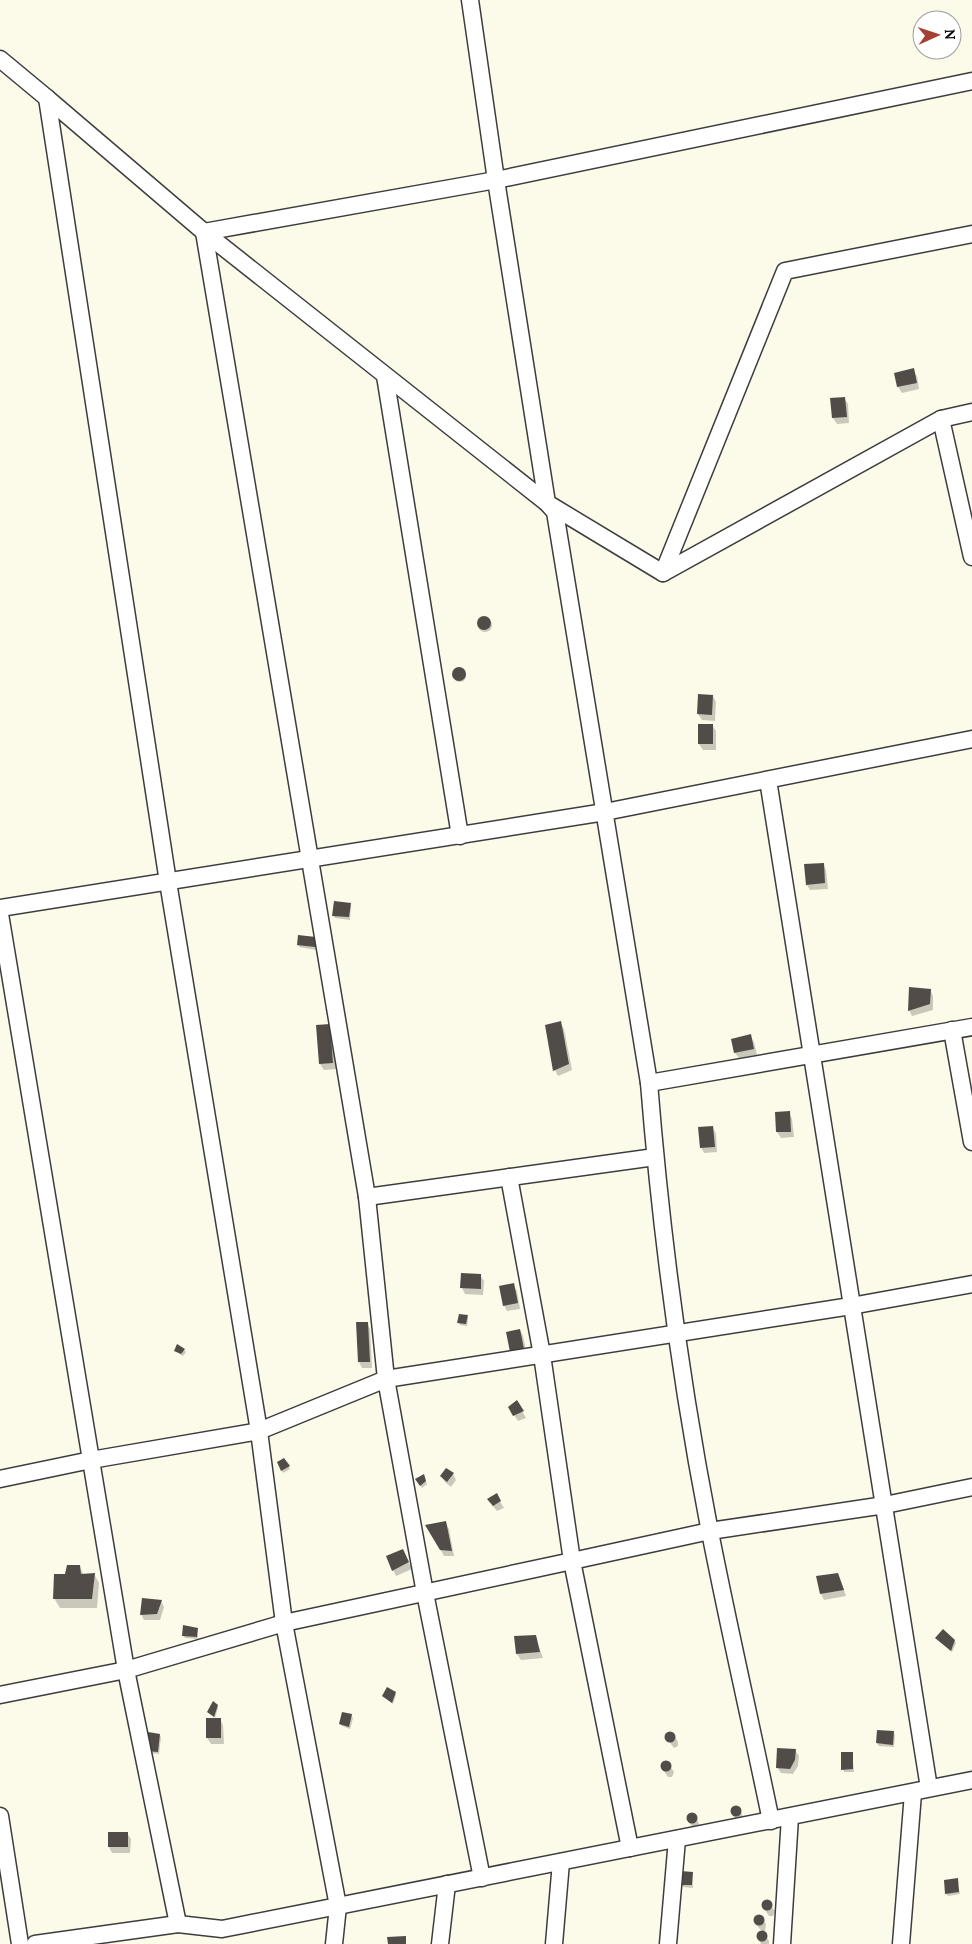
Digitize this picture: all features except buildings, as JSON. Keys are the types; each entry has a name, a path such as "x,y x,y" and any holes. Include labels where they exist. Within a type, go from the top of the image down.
{"street":[{"path":"470,0 546,503"},
{"path":"0,59 204,232 555,512 649,1083 655,1157 677,1335 710,1532 771,1820"},
{"path":"204,232 496,180 972,81"},
{"path":"47,98 168,882 259,1431 284,1623 338,1906 334,1944"},
{"path":"204,232 367,1197 386,1379 482,1878"},
{"path":"663,573 785,271 972,234"},
{"path":"385,376 460,836"},
{"path":"663,573 941,419 972,412"},
{"path":"941,419 972,557"},
{"path":"546,503 663,573"},
{"path":"0,908 605,812 972,739"},
{"path":"768,780 929,1788"},
{"path":"0,914 126,1670 178,1924"},
{"path":"649,1083 811,1053 972,1027"},
{"path":"952,1030 972,1142"},
{"path":"367,1197 655,1157"},
{"path":"509,1177 542,1355 572,1561 630,1848"},
{"path":"0,1479 91,1460 259,1431 386,1379 677,1335 972,1284"},
{"path":"0,1695 126,1670 284,1623 572,1561 710,1532 885,1505 972,1487"},
{"path":"35,1944 178,1924 220,1937 338,1906 972,1780"},
{"path":"901,1944 913,1793"},
{"path":"0,1816 20,1944"},
{"path":"782,1944 790,1817"},
{"path":"668,1944 677,1839"},
{"path":"554,1944 561,1862"},
{"path":"440,1944 447,1884"}]}
